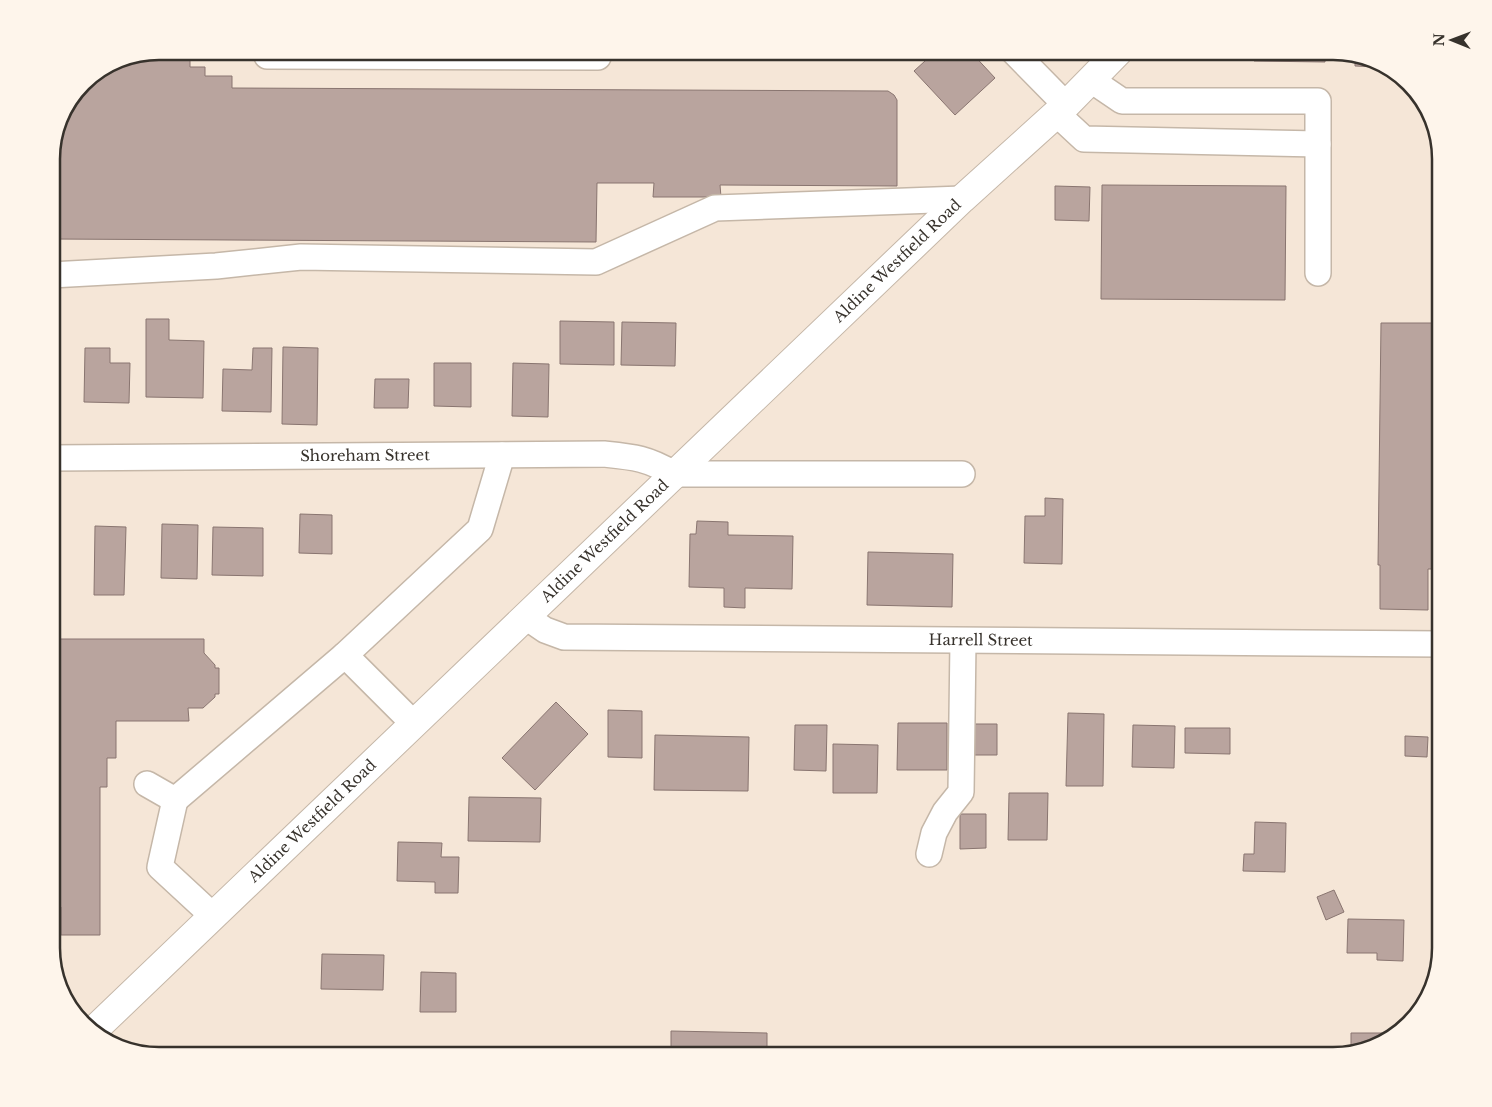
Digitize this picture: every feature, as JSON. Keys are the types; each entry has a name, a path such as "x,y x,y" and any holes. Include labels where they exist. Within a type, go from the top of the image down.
{"main road":[{"name":"Aldine Westfield Road","path":"98,1026 962,199 1061,109 1110,60"}],"street":[{"path":"1020,60 1084,139 1318,144"},
{"path":"1091,80 1122,101 1318,101 1318,273"},
{"path":"60,275 216,266 301,257 596,262 716,208 962,199"},
{"name":"Shoreham Street","path":"60,458 604,454 640,458 657,464 674,474"},
{"path":"213,916 160,867 175,800 345,655 480,529 502,455"},
{"path":"674,474 962,474"},
{"name":"Harrell Street","path":"526,616 545,630 564,637 1432,644"},
{"path":"929,854 934,833 945,812 961,792 963,641"},
{"path":"345,655 414,724"},
{"path":"147,784 175,800"}],"building":[{"path":"159,60 190,60 190,67 205,67 205,76 232,76 232,88 888,91 897,100 897,186 720,185 721,197 653,197 654,183 597,183 596,242 60,239 60,152 63,133 73,109 84,94 99,80 109,73 133,63"},
{"path":"926,60 978,60 995,78 955,115 914,71"},
{"path":"1325,60 1325,62 1254,61"},
{"path":"1355,62 1369,67 1355,66"},
{"path":"1102,185 1286,186 1285,300 1101,299"},
{"path":"1055,186 1090,187 1089,221 1055,220"},
{"path":"146,319 169,319 169,340 204,341 203,398 146,397"},
{"path":"560,321 614,322 614,365 560,364"},
{"path":"622,322 676,323 675,366 621,365"},
{"path":"1381,323 1432,323 1432,569 1428,569 1428,610 1380,609 1380,565 1378,565"},
{"path":"283,347 318,348 317,425 282,424"},
{"path":"85,348 110,348 110,363 130,363 129,403 84,402"},
{"path":"253,348 272,348 271,412 222,411 223,369 252,370"},
{"path":"434,363 471,363 471,407 434,406"},
{"path":"513,363 549,364 548,417 512,416"},
{"path":"375,379 409,379 408,408 374,408"},
{"path":"1045,498 1063,499 1062,564 1024,563 1025,516 1045,516"},
{"path":"300,514 332,515 332,554 299,553"},
{"path":"697,521 728,522 728,535 793,536 792,589 745,588 745,608 724,607 724,588 689,587 690,534 696,534"},
{"path":"162,524 198,525 197,579 161,578"},
{"path":"95,526 126,527 124,595 94,595"},
{"path":"213,527 263,528 263,576 212,575"},
{"path":"868,552 953,554 952,607 867,605"},
{"path":"60,639 204,639 204,653 215,665 215,668 219,668 219,694 215,694 215,697 203,708 188,708 189,721 116,721 116,758 107,758 107,787 100,787 100,935 61,935"},
{"path":"556,702 588,734 535,790 502,758"},
{"path":"608,710 642,711 642,758 608,757"},
{"path":"1068,713 1104,714 1103,786 1066,786"},
{"path":"898,723 947,723 947,770 897,770"},
{"path":"971,724 997,724 997,755 970,755"},
{"path":"795,725 827,725 826,771 794,770"},
{"path":"1133,725 1175,726 1174,768 1132,767"},
{"path":"1185,728 1230,728 1230,754 1185,753"},
{"path":"655,735 749,737 748,791 654,790"},
{"path":"1405,736 1428,737 1427,757 1405,756"},
{"path":"833,744 878,745 877,793 833,793"},
{"path":"1009,793 1048,793 1047,840 1008,840"},
{"path":"469,797 541,798 540,842 468,841"},
{"path":"960,814 986,814 986,848 960,849"},
{"path":"1255,822 1286,823 1285,872 1243,871 1244,854 1254,854"},
{"path":"398,842 442,843 441,857 459,857 458,893 435,893 435,882 397,881"},
{"path":"1334,890 1344,912 1326,920 1317,897"},
{"path":"1348,919 1404,920 1403,961 1377,960 1377,953 1347,953"},
{"path":"322,954 384,955 383,990 321,989"},
{"path":"421,972 456,973 456,1012 420,1012"},
{"path":"671,1031 767,1033 767,1047 671,1047"},
{"path":"1351,1033 1382,1033 1377,1037 1351,1045"}]}
